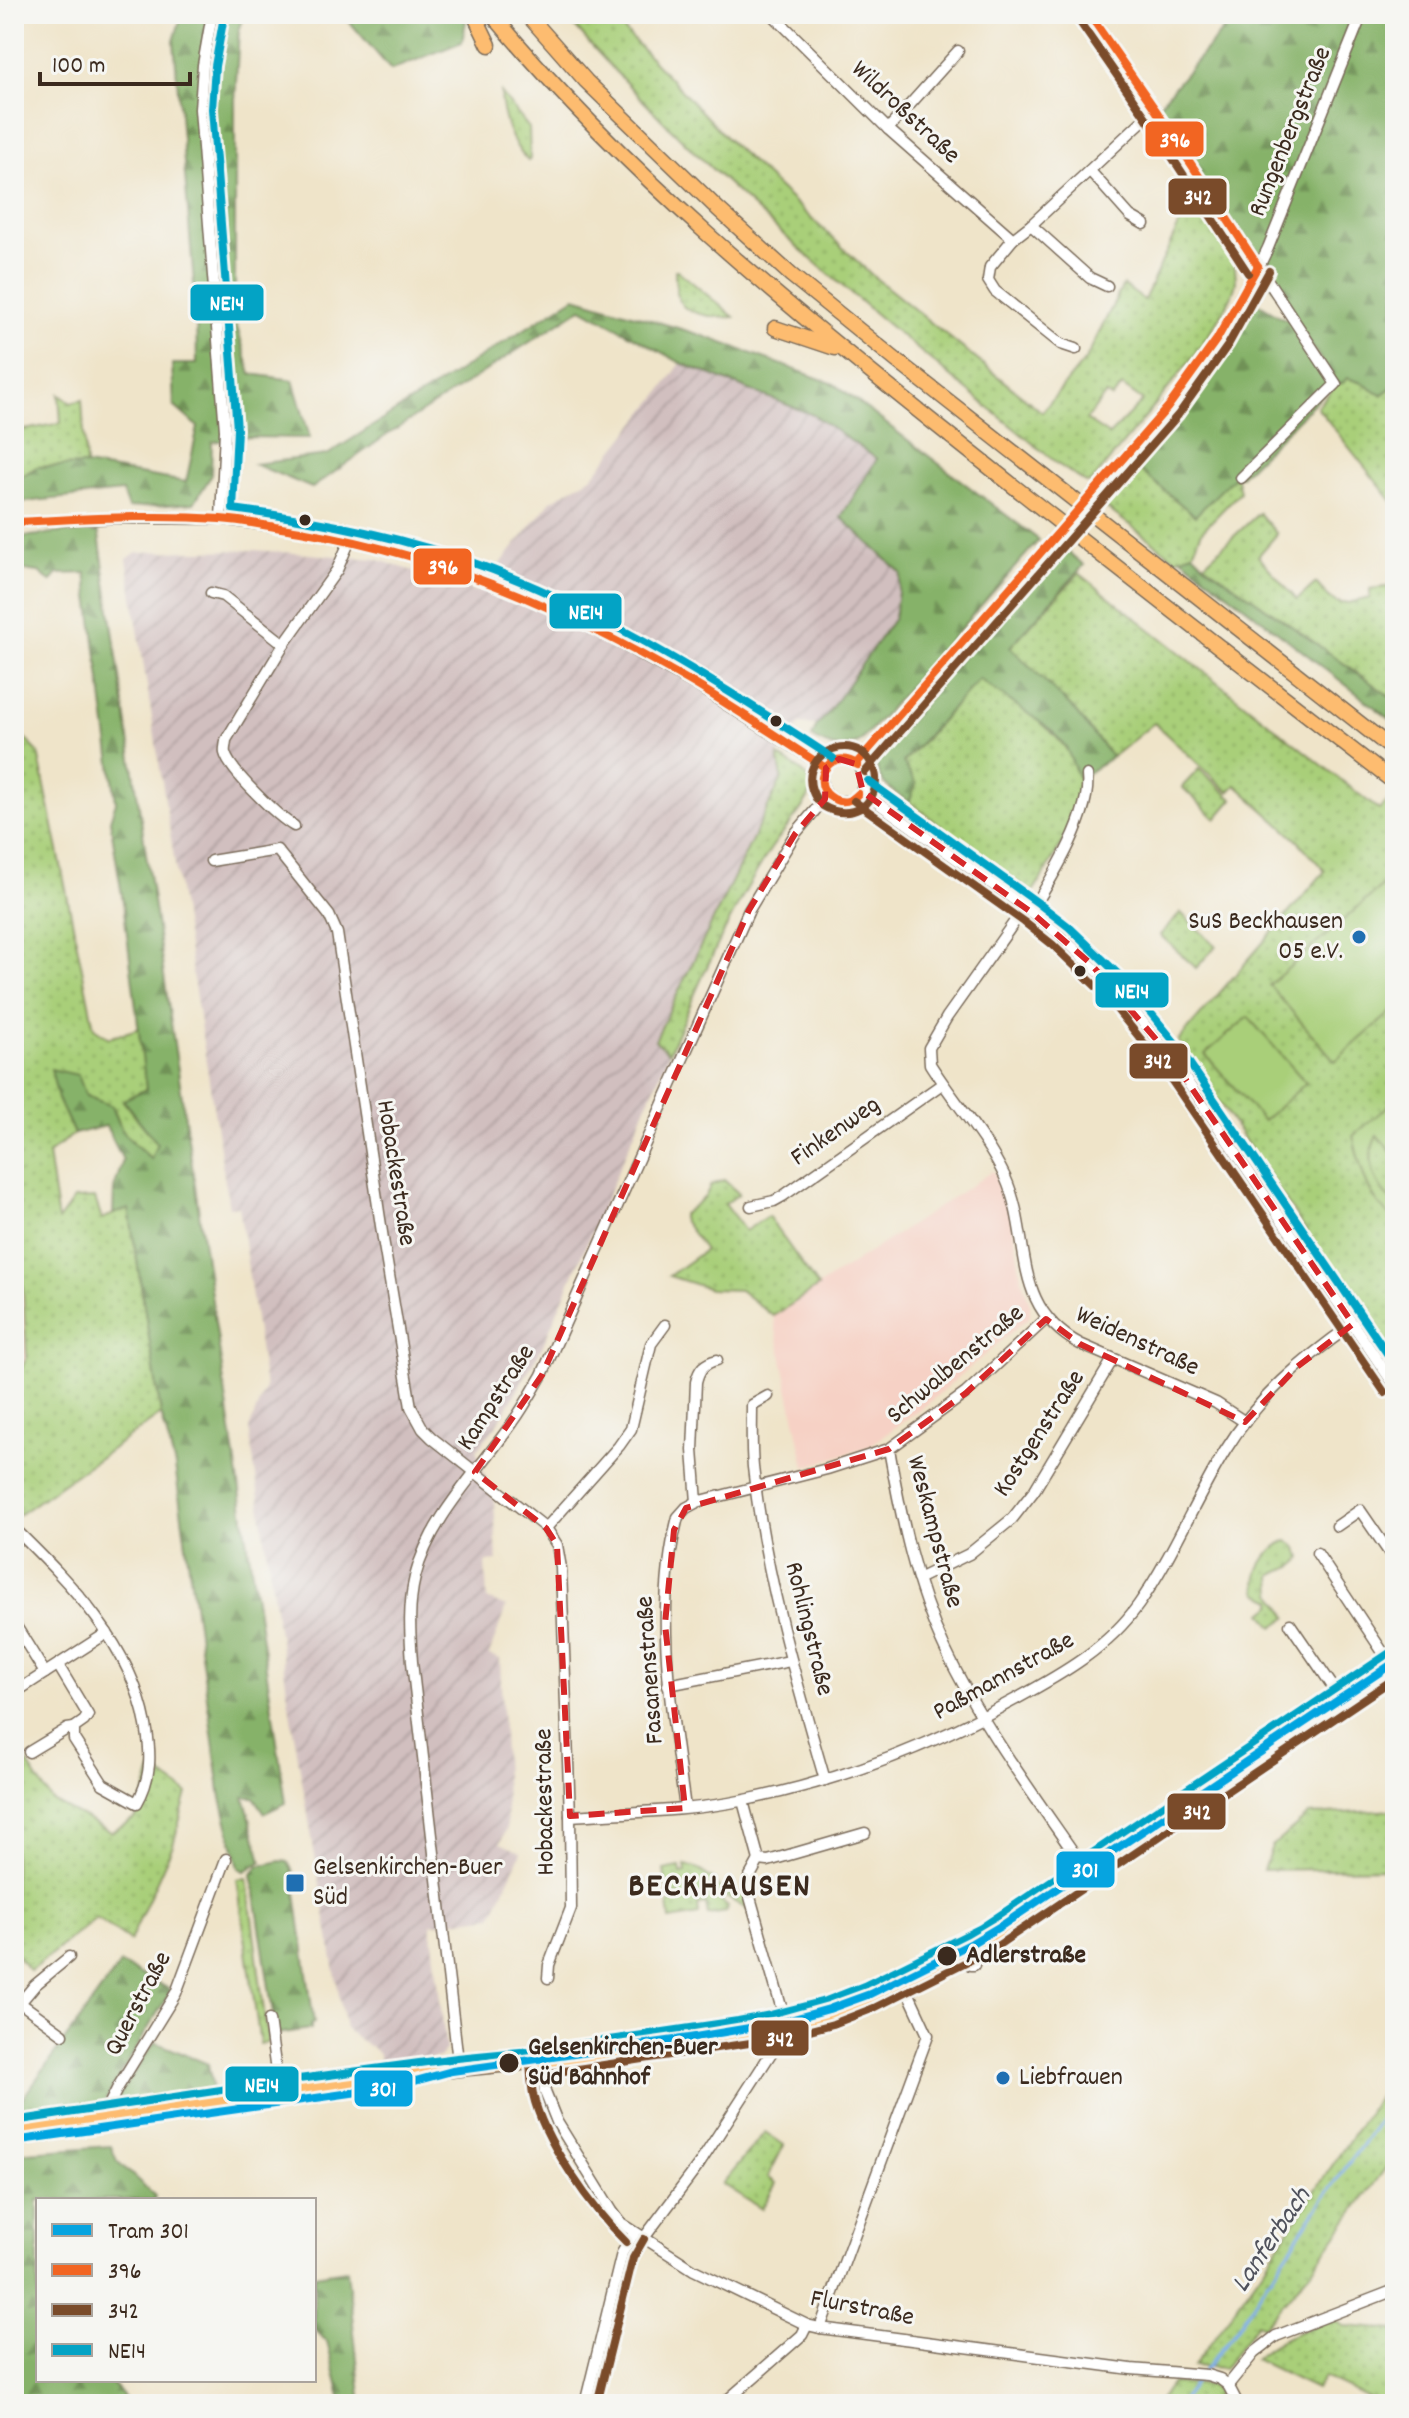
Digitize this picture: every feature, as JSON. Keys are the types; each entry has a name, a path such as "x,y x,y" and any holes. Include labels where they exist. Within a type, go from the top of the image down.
{"highway":[{"path":"474,14 489,45"},
{"path":"492,14 636,168 699,227 844,351 1395,783"},
{"path":"527,14 586,81 791,275 1395,751"},
{"path":"775,328 844,351"}],"main road":[{"path":"14,2133 279,2094 542,2062 786,2024 850,2005 987,1938 1394,1665"}],"street":[{"path":"212,14 203,65 200,109 225,430 221,519"},
{"name":"Wildroßstraße","path":"772,14 888,129 1013,239"},
{"path":"1089,14 1336,384 1241,478"},
{"name":"Rungenbergstraße","path":"856,764 1106,481 1206,358 1230,322 1268,248 1362,14"},
{"path":"888,129 958,51"},
{"path":"1076,349 1061,344 995,291 988,280 990,267 1013,239 1155,109"},
{"path":"1090,171 1130,216 1144,224"},
{"path":"1031,225 1090,278 1107,286"},
{"path":"14,522 123,518 221,519 350,540 437,563 563,613 672,672 826,768"},
{"path":"294,826 280,818 234,768 225,753 226,740 284,644 337,570 350,540"},
{"path":"211,593 223,596 284,644"},
{"path":"839,759 856,764 864,779 861,791 842,801 828,795 823,789 822,780 826,768 839,759"},
{"path":"1028,909 1057,869 1083,809 1087,775"},
{"path":"861,791 1028,909 1090,963 1150,1029 1395,1386"},
{"name":"Kampstraße","path":"459,2070 410,1626 413,1589 425,1548 440,1521 515,1420 542,1375 749,910 795,834 828,795"},
{"name":"Hobackestraße","path":"211,861 277,850 329,915 337,933 411,1407 423,1429 432,1438 546,1528 557,1545 561,1568 571,1908 549,1965 548,1978"},
{"name":"Weidenstraße","path":"1028,909 959,998 929,1048 930,1064 996,1160 1005,1179 1013,1197 1027,1279 1046,1319 1070,1339 1216,1403 1245,1422"},
{"name":"Finkenweg","path":"751,1206 783,1196 942,1084"},
{"name":"Schwalbenstraße","path":"697,1502 889,1449 966,1393 1046,1319"},
{"name":"Paßmannstraße","path":"570,1816 743,1801 825,1780 924,1745 1059,1676 1092,1653 1121,1627 1148,1590 1227,1448 1245,1422 1278,1384 1353,1324"},
{"path":"546,1528 631,1429 651,1344 665,1325"},
{"name":"Kostgenstraße","path":"918,1579 969,1554 1012,1519 1034,1491 1113,1359"},
{"path":"697,1502 693,1450 696,1382 706,1363 717,1360"},
{"path":"757,1487 753,1467 752,1405 768,1396"},
{"name":"Weskampstraße","path":"889,1449 918,1579 946,1650 984,1717 1087,1872"},
{"name":"Rohlingstraße","path":"757,1487 777,1605 825,1780"},
{"name":"Fasanenstraße","path":"685,1808 668,1685 666,1597 678,1517 697,1502"},
{"path":"1337,1526 1360,1510 1395,1561"},
{"path":"14,1528 57,1570 107,1633 134,1681 150,1748 149,1776 137,1803 103,1784 74,1739 74,1728"},
{"path":"1317,1553 1394,1665"},
{"path":"14,1623 45,1673"},
{"path":"1290,1624 1342,1700"},
{"path":"14,1693 107,1633"},
{"path":"668,1685 790,1661"},
{"path":"29,1752 67,1729 74,1728 88,1715 58,1665"},
{"path":"743,1801 759,1860 749,1878 748,1890 786,2024"},
{"path":"759,1860 768,1861 865,1833"},
{"name":"Querstraße","path":"101,2121 118,2087 176,1993 226,1859"},
{"path":"63,2034 17,2006 35,1985 69,1957"},
{"path":"820,2328 928,2035 903,1981"},
{"path":"269,2020 279,2094"},
{"path":"585,2404 622,2253 698,2166 775,2047"},
{"name":"Flurstraße","path":"542,2062 545,2092 557,2122 612,2211 639,2236 694,2270 807,2325 1131,2369 1202,2375 1220,2379 1228,2385"},
{"path":"1238,2404 1228,2385 1254,2353 1276,2336 1395,2290"},
{"path":"723,2404 802,2335 807,2325"}],"highlighted area":[{"path":"839,759 856,764 863,792 1031,912 1090,963 1167,1052 1353,1324 1297,1367 1245,1422 1080,1344 1046,1319 966,1393 889,1449 686,1508 674,1530 665,1624 685,1808 570,1816 557,1545 546,1528 475,1472 542,1375 749,910 795,834 825,799 826,768"}],"shaded area":[{"path":"681,363 813,415 877,459 841,517 901,573 894,618 825,717 817,725 800,724 778,756 782,778 656,1040 669,1053 542,1347 497,1425 476,1450 494,1501 497,1561 485,1562 487,1599 506,1607 489,1655 500,1659 507,1828 500,1843 521,1852 492,1916 431,1924 446,2050 440,2057 382,2065 376,2051 345,2029 291,1717 249,1429 265,1388 239,1206 229,1207 127,559 137,552 254,550 376,559 478,592 551,501 593,476"},
{"path":"993,1171 1005,1194 1012,1219 1030,1316 927,1404 868,1447 805,1467 773,1316"},
{"path":"14,1200 27,1357 14,1384"}],"green space":[{"path":"182,14 244,14 239,28 235,102 235,320 251,374 293,380 310,438 244,437 212,442 211,476 194,503 128,508 122,492 14,503 14,481 37,467 86,465 186,482 198,427 174,406 172,364 197,364 196,309 174,41"},
{"path":"343,14 460,14 466,21 462,42 391,70"},
{"path":"564,14 609,14 734,146 873,276 1042,412 1086,359 1123,285 1144,300 1194,193 1222,234 1232,256 1236,280 1231,297 1174,382 1091,482 1086,483 1059,465 929,359 801,250 678,136","holes":["1122,386 1143,401 1109,435 1086,420 1106,394 1112,398"]},
{"path":"1237,14 1395,14 1395,385 1381,395 1347,378 1337,384 1155,109"},
{"path":"501,93 529,128 528,161 508,130"},
{"path":"675,270 734,317 715,317 684,307 678,295"},
{"path":"575,297 701,335 834,384 1039,540 860,742 835,747 812,737 817,725 894,618 901,573 841,517 877,459 813,415 681,363 582,308 384,437 312,488 254,464 327,455"},
{"path":"1248,297 1292,321 1333,384 1241,476 1236,475 1195,516 1129,461 1208,362"},
{"path":"1347,378 1381,395 1395,385 1395,505 1317,407 1337,384"},
{"path":"59,394 71,403 82,400 86,465 37,467 14,481 14,432 61,423"},
{"path":"1129,461 1195,516 1236,475 1240,492 1202,531 1193,553 1176,559 1097,501"},
{"path":"1259,513 1277,534 1258,556 1297,600 1316,583 1339,603 1370,598 1370,589 1395,586 1395,700 1204,564"},
{"path":"98,528 286,1803 265,1813 254,1797 244,1797 262,1861 245,1871 239,1868 221,1798 175,1466 161,1414 129,1209 113,1214 114,1189 123,1160 106,1126 74,1134 58,1099 51,1069 78,1075 86,1096 112,1106 123,1133 151,1159 157,1143 123,1100 146,1089 110,820 116,802 86,573 58,574 51,582 39,572 14,569 14,538"},
{"path":"1062,547 1084,565 1010,647 1073,709 1112,757 1079,779 1066,747 1051,730 979,679 903,762 916,784 909,802 882,780 876,761 959,660"},
{"path":"1193,553 1204,564 1395,700 1395,723 1181,557"},
{"path":"1079,573 1379,810 1390,799 1395,803 1395,1363 1178,1041 1325,871 1298,841 1236,785 1229,792 1154,723 1112,757 1073,709 1010,647"},
{"path":"979,679 1050,731 1076,765 1081,785 1078,812 1032,893 909,802 916,784 903,763"},
{"path":"14,727 38,752 94,1028 109,1038 140,1028 146,1089 123,1101 157,1143 151,1159 123,1133 112,1106 86,1096 58,1099 74,1134 48,1154 58,1221 74,1199 95,1198 102,1219 129,1208 161,1414 17,1516 14,1513 14,1384 27,1357 14,1200"},
{"path":"778,756 809,778 810,795 770,850 741,899 669,1053 655,1040 782,778"},
{"path":"1199,769 1233,799 1216,819 1182,787"},
{"name":"SuS Beckhausen 05 e.V.","path":"1388,881 1395,890 1395,1009 1335,1061 1269,985"},
{"path":"1181,913 1216,946 1196,968 1160,935"},
{"path":"1248,1017 1306,1083 1263,1121 1205,1054"},
{"path":"1395,1100 1395,1156 1377,1135 1372,1163 1382,1190 1395,1204 1395,1219 1371,1192 1353,1136"},
{"path":"724,1180 739,1194 725,1204 745,1231 768,1216 818,1287 773,1316 740,1290 710,1289 669,1276 705,1250 682,1215 705,1197 711,1185"},
{"path":"1286,1541 1298,1549 1302,1558 1296,1565 1272,1576 1273,1594 1288,1617 1273,1627 1263,1613 1273,1605 1273,1600 1258,1593 1257,1578 1262,1562"},
{"path":"22,1755 52,1801 111,1832 136,1818 153,1769 187,1793 173,1845 130,1941 96,1918 30,1971 14,1952 14,1760"},
{"path":"1395,1810 1395,1868 1263,1870 1272,1846 1309,1815"},
{"path":"288,1862 293,1872 314,2023 311,2029 276,2034 252,1874 259,1866"},
{"path":"685,1866 696,1868 737,1899 740,1893 745,1895 749,1910 724,1896 721,1901 728,1907 726,1912 708,1915 706,1904 698,1905 699,1915 670,1920 668,1903 681,1900 680,1895 668,1896 664,1870 680,1867 681,1874 686,1873"},
{"path":"247,1878 268,2043 260,2044 237,1879"},
{"path":"120,1964 171,1990 98,2112 14,2123 14,2110"},
{"path":"155,2042 208,2064 213,2090 113,2104"},
{"path":"1395,2072 1395,2155 1313,2268 1263,2327 1257,2324 1224,2368 1194,2366 1262,2270"},
{"path":"765,2132 784,2145 768,2177 776,2183 762,2209 722,2184"},
{"path":"111,2146 117,2161 155,2196 36,2198 36,2382 111,2382 130,2404 14,2404 14,2153"},
{"path":"347,2270 362,2404 343,2404 327,2342 316,2330 316,2275"},
{"path":"1333,2319 1344,2326 1395,2330 1395,2404 1372,2404 1373,2400 1324,2377 1316,2389 1254,2359 1282,2340"},
{"path":"1172,2383 1210,2385 1218,2393 1211,2404 1157,2404"}],"waterway":[{"name":"Lanferbach","path":"1203,2372 1230,2338 1395,2098"},
{"name":"Lanferbach","path":"1179,2404 1198,2378"}],"tram line":[{"name":"301","path":"14,2141 393,2087 452,2071 689,2038 779,2023 829,2009 870,1994 1004,1924 1395,1662"}],"transit line":[{"name":"396","path":"1089,14 1258,266"},
{"name":"NE14","path":"224,16 215,66 212,109 237,429 233,509 365,532 493,570 625,631 833,758"},
{"name":"342","path":"1079,21 1248,273"},
{"name":"396","path":"856,764 1168,407 1217,339 1258,266"},
{"name":"342","path":"865,772 1178,415 1228,345 1269,271"},
{"name":"396","path":"14,522 143,517 248,522 332,537 440,565 542,605 643,655 710,693 826,768"},
{"name":"342","path":"817,800 811,784 812,770 818,759 840,747 853,748 865,755 876,776 870,799 852,811 837,812 823,806"},
{"name":"396","path":"858,765 848,760 838,760 825,769 822,777 826,793 834,799 847,801 858,794"},
{"name":"NE14","path":"868,781 1069,927 1123,979 1177,1045 1395,1365"},
{"name":"342","path":"854,801 1024,922 1105,995 1157,1059 1385,1393"},
{"name":"NE14","path":"14,2121 261,2084 541,2050 738,2021 826,2001 864,1986 981,1928 1388,1654"},
{"name":"342","path":"544,2074 776,2039 833,2024 874,2008 994,1948 1395,1678"},
{"name":"342","path":"530,2063 532,2090 547,2132 584,2193 626,2242"},
{"name":"342","path":"597,2404 633,2258 644,2239"}],"place":[{"name":"SuS Beckhausen 05 e.V.","path":"1359,937"},
{"name":"Gelsenkirchen-Buer Süd","path":"295,1883"},
{"name":"Adlerstraße","path":"947,1956"},
{"name":"Gelsenkirchen-Buer Süd Bahnhof","path":"509,2063"},
{"name":"Liebfrauen","path":"1003,2078"}],"district":[{"name":"BECKHAUSEN","path":"720,1888"}]}
